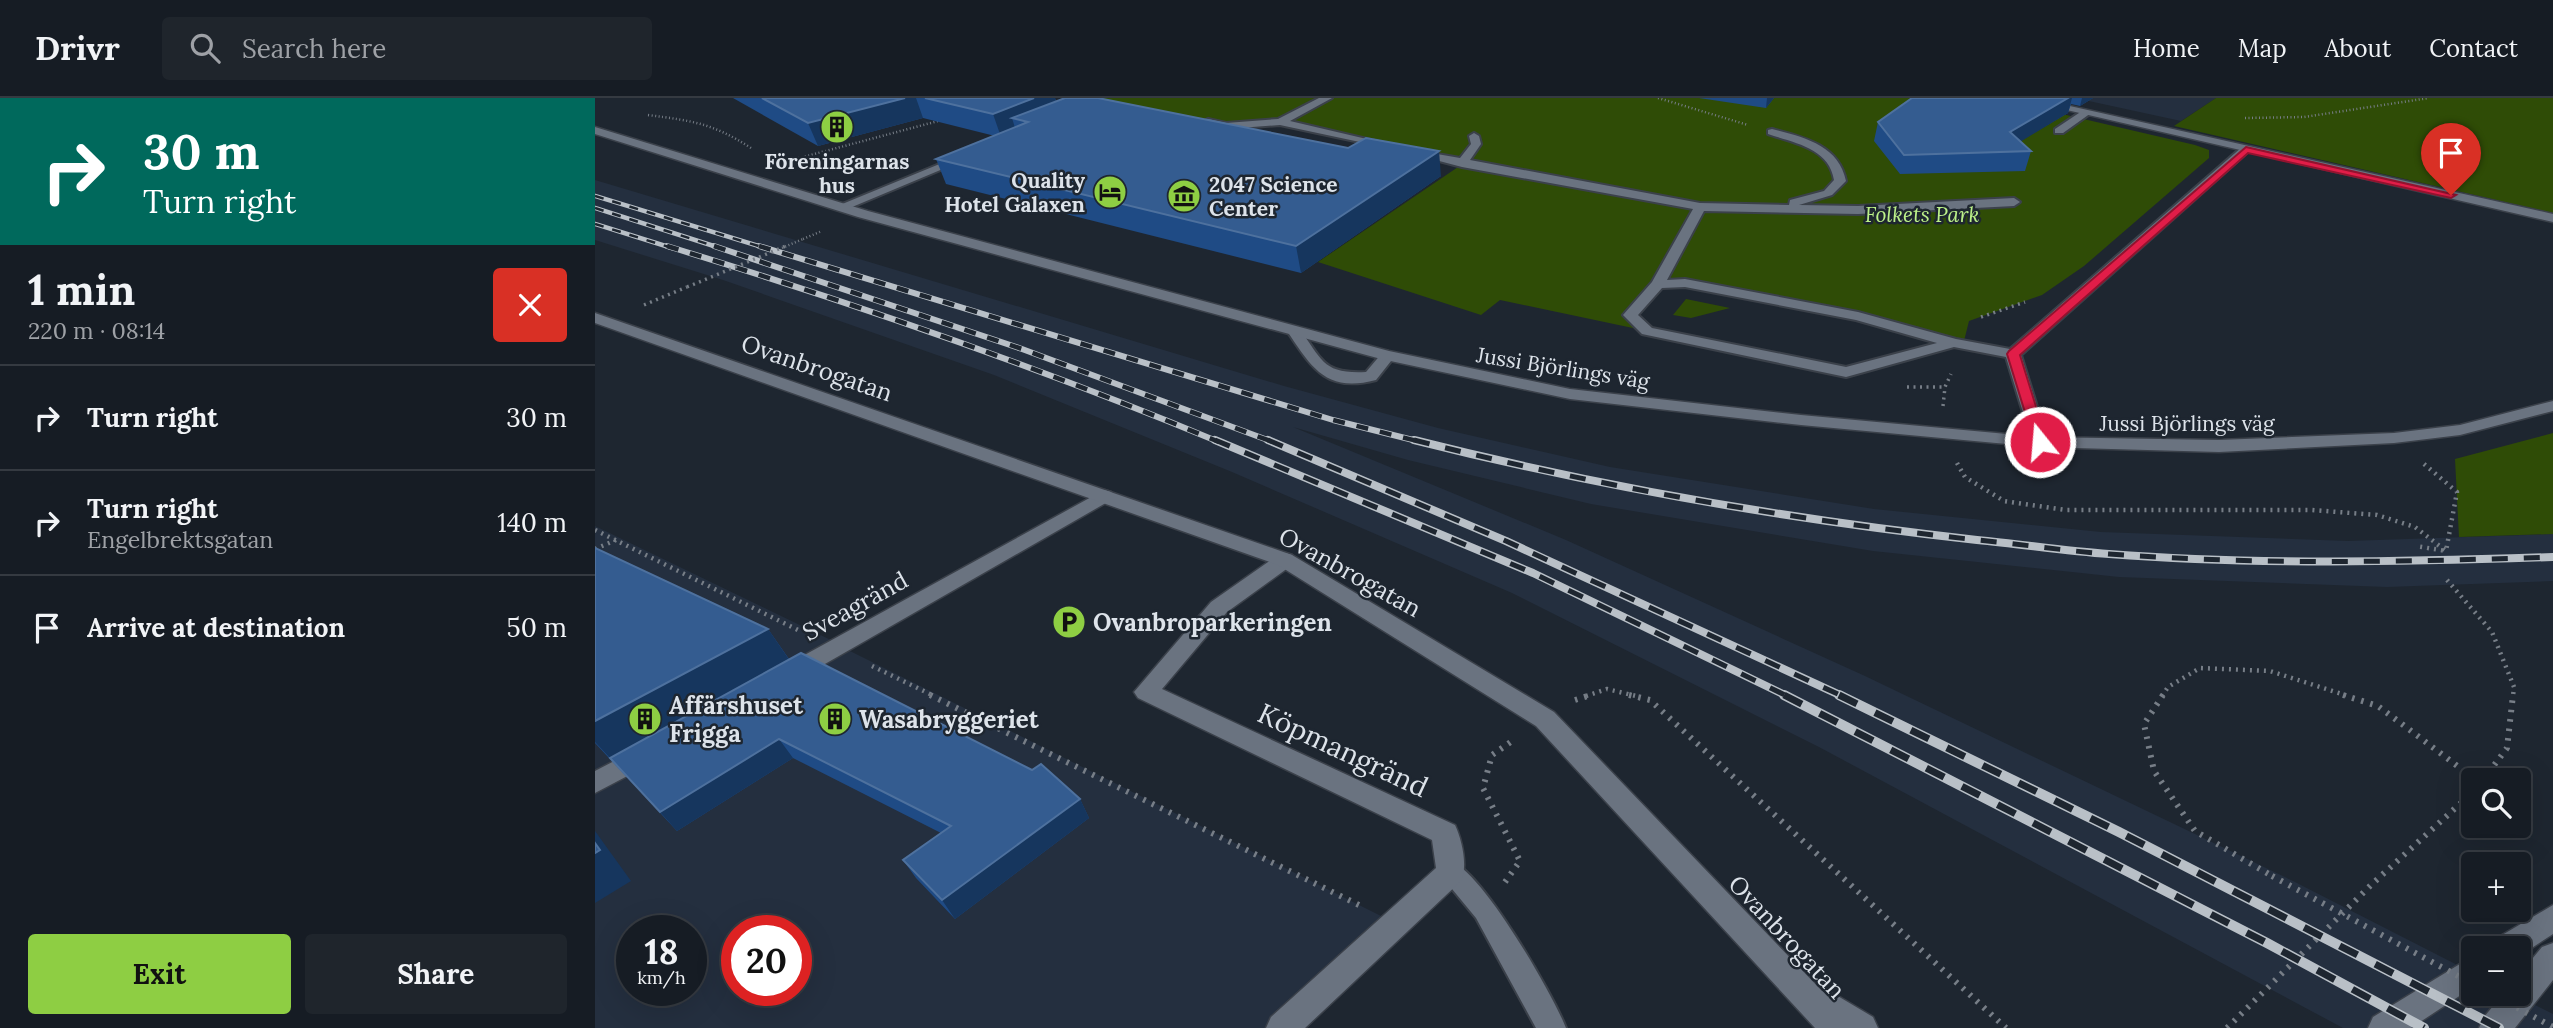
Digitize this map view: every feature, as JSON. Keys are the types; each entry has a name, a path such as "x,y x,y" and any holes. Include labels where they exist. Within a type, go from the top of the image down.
{"street":[{"path":"2020,98 2553,218"},
{"name":"Jussi Björlings väg","path":"595,131 841,207 1294,331 1387,356 1570,394 2040,442 2220,446 2394,438 2460,430 2553,406"},
{"name":"Ovanbrogatan","path":"595,318 1285,560 1545,719 1836,1028"},
{"name":"Sveagränd","path":"775,681 1104,496"},
{"name":"Köpmangränd","path":"1285,560 1219,607 1146,692 1445,833 1451,872"},
{"path":"595,783 667,742"},
{"path":"1282,1028 1451,872"},
{"path":"2525,936 2553,918"},
{"path":"2495,1028 2553,957"},
{"path":"2384,1028 2461,978"},
{"path":"1803,991 1822,1028"},
{"path":"1803,991 1862,1028"}],"lane":[{"path":"1280,122 1327,98"},
{"path":"2059,131 2086,113"},
{"path":"1200,120 1226,125 1280,122 1462,164 1700,207 1858,210 2014,202"},
{"path":"1766,208 1828,193 1840,181 1839,168 1827,153 1772,132"},
{"path":"1462,164 1476,144 1473,136"},
{"path":"2014,354 2246,149"},
{"path":"841,207 972,154"},
{"path":"1700,207 1658,285 1630,315 1647,331 1846,372 1959,344"},
{"path":"1658,285 1685,283 1831,311 1959,344 2014,354"},
{"path":"1294,331 1320,368 1337,378 1371,377 1387,356"},
{"path":"2014,354 2040,442"},
{"path":"1451,872 1485,910 1552,1028"}],"path":[{"path":"1658,98 1720,117"},
{"path":"2239,118 2304,117 2429,98"},
{"path":"778,163 949,119"},
{"path":"646,304 803,239"},
{"path":"2031,299 1969,321 1945,387 1941,434 1965,477 2004,501 2066,510 2312,510 2377,515 2415,527 2446,551"},
{"path":"2446,551 2457,492"},
{"path":"595,530 1368,909"},
{"path":"595,549 617,540"},
{"path":"2416,546 2446,551"},
{"path":"2447,580 2492,632 2514,687 2507,748 2492,768"},
{"path":"2461,769 2378,706 2270,671 2200,668 2168,687 2144,724 2154,771 2195,831 2272,876 2461,978"},
{"path":"1485,910 1520,861 1483,788 1492,755 1580,696 1607,689 1650,701 1695,739 2006,1028"},
{"path":"2227,1028 2371,884 2461,803"},
{"path":"2514,1006 2553,1027"}],"shaded area":[{"path":"2075,98 2216,98 2181,121"},
{"path":"595,180 1284,386 1438,428 1610,467 1874,509 2101,532 2348,541 2553,534 2553,581 2387,587 2119,577 1873,551 1591,504 1408,460 1293,427 1566,540 1865,676 2293,881 2461,967 2461,1006 2531,1006 2531,1003 2553,1014 2553,1028 2343,1028 1819,747 1512,593 1232,472 994,375 723,280 595,240"},
{"name":"Affärshuset Frigga","path":"595,526 837,643 595,781"},
{"path":"842,647 1393,922 1279,1028 595,1028 595,785"}],"green space":[{"name":"Folkets Park","path":"1091,98 1994,98 2195,145 2209,150 2209,158 2084,266 2042,295 1969,321 1963,345 1858,316 1685,283 1658,285 1631,315 1647,331 1500,300 1481,315 1318,262 1461,165 1280,122 1226,126"},
{"path":"2216,98 2553,98 2553,213 2174,126"},
{"path":"1686,299 1730,308 1691,318 1673,315"},
{"path":"2553,433 2553,534 2459,537 2455,459"}],"building":[{"path":"762,98 905,98 808,123"},
{"path":"925,98 1034,98 993,114"},
{"path":"1065,98 1098,98 1348,148 1366,138 1439,151 1296,246 936,159 1028,122 1012,118"},
{"path":"1912,98 2068,98 2010,132 2031,151 1904,155 1878,122"},
{"path":"595,548 768,629 595,721"},
{"path":"801,653 1032,770 1041,764 1080,799 942,900 903,860 951,826 779,739 660,812 610,758"}],"railway":[{"path":"595,196 765,248"},
{"path":"595,208 720,248"},
{"path":"595,224 672,248"},
{"path":"667,246 945,337 1219,442"},
{"path":"714,246 720,248"},
{"path":"759,246 1333,420 1421,442"},
{"path":"720,248 1022,349 1271,441"},
{"path":"1215,440 1533,573 1787,696"},
{"path":"1414,440 1624,487 1764,512 1906,532 2076,551 2275,561 2553,557"},
{"path":"1271,441 1506,541 1842,696"},
{"path":"1784,695 2267,943 2424,1028"},
{"path":"1839,695 2119,832 2499,1028"}],"place":[{"name":"Föreningarnas hus","path":"837,127"},
{"name":"Quality Hotel Galaxen","path":"1110,192"},
{"name":"2047 Science Center","path":"1184,196"},
{"name":"Ovanbroparkeringen","path":"1069,622"},
{"name":"Affärshuset Frigga","path":"645,719"},
{"name":"Wasabryggeriet","path":"835,719"}],"route":[{"path":"2040,442 2014,354 2246,149 2451,195"}]}
